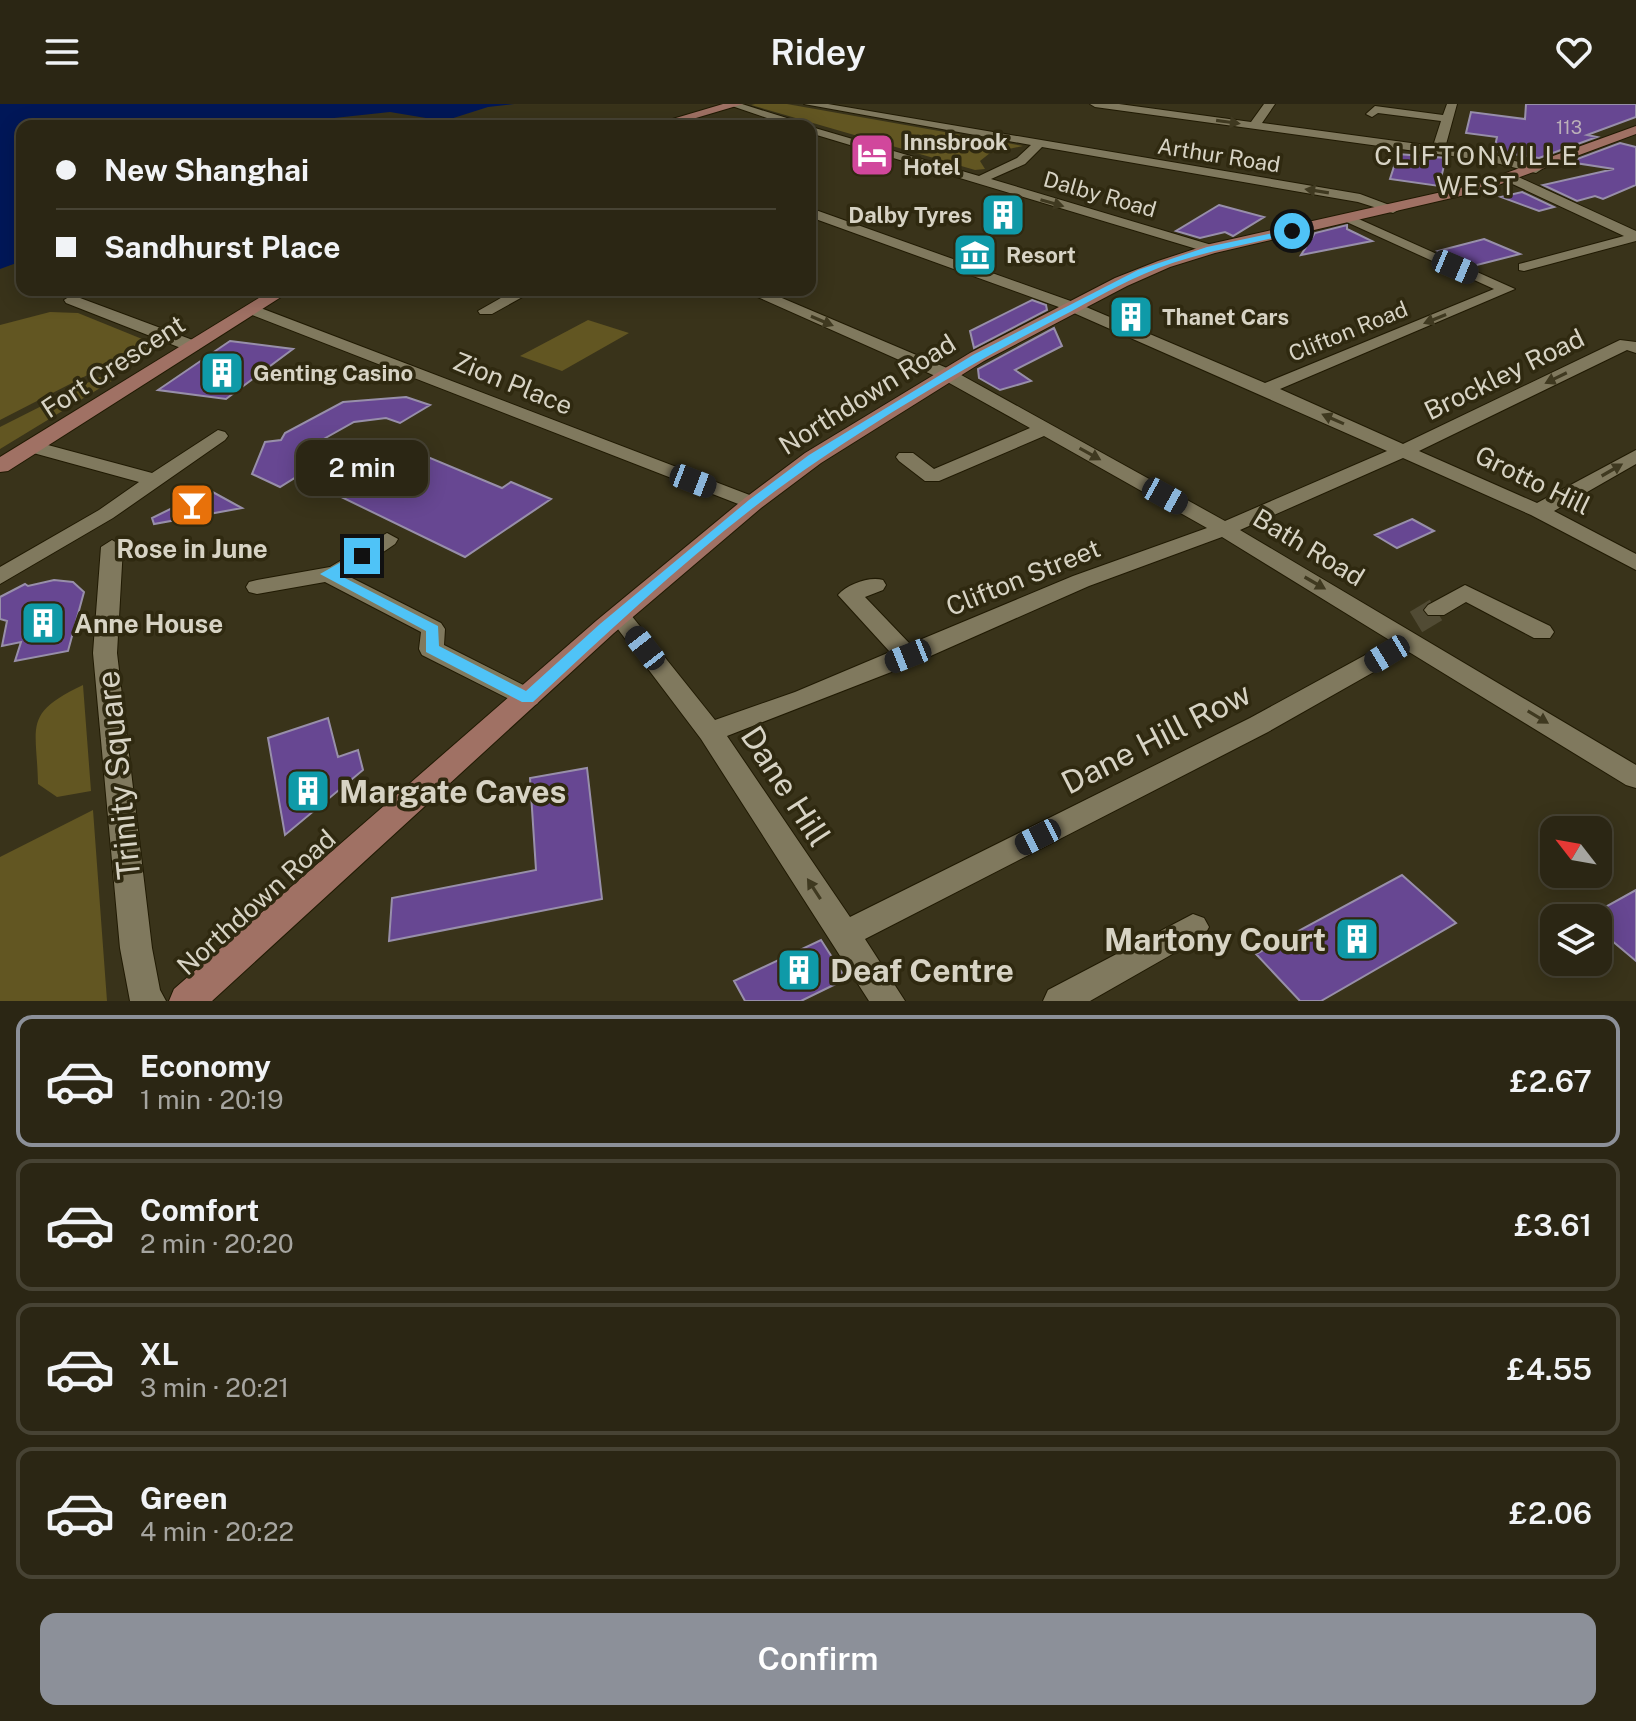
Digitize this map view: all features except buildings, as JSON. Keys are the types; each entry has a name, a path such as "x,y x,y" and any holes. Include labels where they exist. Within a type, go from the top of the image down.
{"main road":[{"path":"677,120 736,104"},
{"name":"Northdown Road","path":"187,1001 619,615 753,503 813,458 948,375 1141,272 1210,249 1393,209 1510,178 1636,130"},
{"name":"Fort Crescent","path":"0,466 275,296"}],"street":[{"path":"736,104 784,120"},
{"name":"Arthur Road","path":"809,104 1360,198 1393,209"},
{"path":"1095,104 1438,150 1536,169"},
{"path":"1254,126 1270,104"},
{"path":"1438,150 1452,104"},
{"path":"1372,114 1375,109 1448,119"},
{"name":"Dalby Road","path":"816,131 1210,249"},
{"path":"977,181 1021,161 1038,145"},
{"path":"1510,178 1636,237"},
{"name":"Grotto Hill","path":"816,214 1073,307 1405,450 1538,511 1636,563"},
{"name":"Clifton Road","path":"1265,389 1507,289 1347,219"},
{"path":"1524,267 1636,237"},
{"path":"1551,261 1578,272"},
{"path":"486,311 515,296"},
{"name":"Bath Road","path":"764,296 948,375 1224,529 1416,626 1636,778"},
{"path":"72,300 192,346"},
{"name":"Zion Place","path":"253,310 753,503"},
{"name":"Brockley Road","path":"1224,529 1631,346"},
{"path":"906,457 932,477 1045,429"},
{"path":"0,577 95,521 218,436"},
{"path":"33,447 153,479"},
{"path":"1538,511 1636,456"},
{"name":"Clifton Street","path":"710,732 908,656 1081,581 1224,529"},
{"path":"257,587 337,573 387,539"},
{"name":"Trinity Square","path":"112,547 105,653 136,948 145,998 149,1001"},
{"path":"327,574 433,629 431,649 528,698"},
{"path":"875,585 850,595 908,656"},
{"name":"Dane Hill Row","path":"844,935 1259,725 1465,592 1542,632"},
{"name":"Dane Hill","path":"619,615 710,732 888,1001"},
{"path":"1060,1001 1193,927"}],"shaded area":[{"path":"0,104 514,104 488,107 447,120 390,112 325,120 16,120 16,263 0,269"},
{"path":"787,104 1023,146 990,153 980,161 985,169 975,170 816,124 816,120 803,120 751,105"},
{"path":"50,312 78,313 152,343 134,359 109,364 0,420 0,325"},
{"path":"588,320 629,333 562,371 520,356"},
{"path":"99,377 115,379 0,449 0,427"},
{"path":"83,685 91,791 57,797 38,784 37,724 50,705"},
{"path":"93,810 107,1001 0,1001 0,857"}],"tunnel":[{"path":"1416,622 1436,610"}],"place":[{"name":"Innsbrook Hotel","path":"872,155"},
{"name":"Dalby Tyres","path":"1003,215"},
{"name":"Resort","path":"975,255"},
{"name":"Thanet Cars","path":"1131,317"},
{"name":"Genting Casino","path":"222,373"},
{"name":"Rose in June","path":"192,505"},
{"name":"Anne House","path":"43,623"},
{"name":"Margate Caves","path":"308,791"},
{"name":"Martony Court","path":"1357,939"},
{"name":"Deaf Centre","path":"799,970"}],"district":[{"name":"CLIFTONVILLE WEST","path":"1477,170"}],"route":[{"path":"362,556 337,573 327,574 433,629 431,649 528,698 605,627 753,503 813,458 863,426 977,357 1141,272 1210,249 1292,231"}]}
